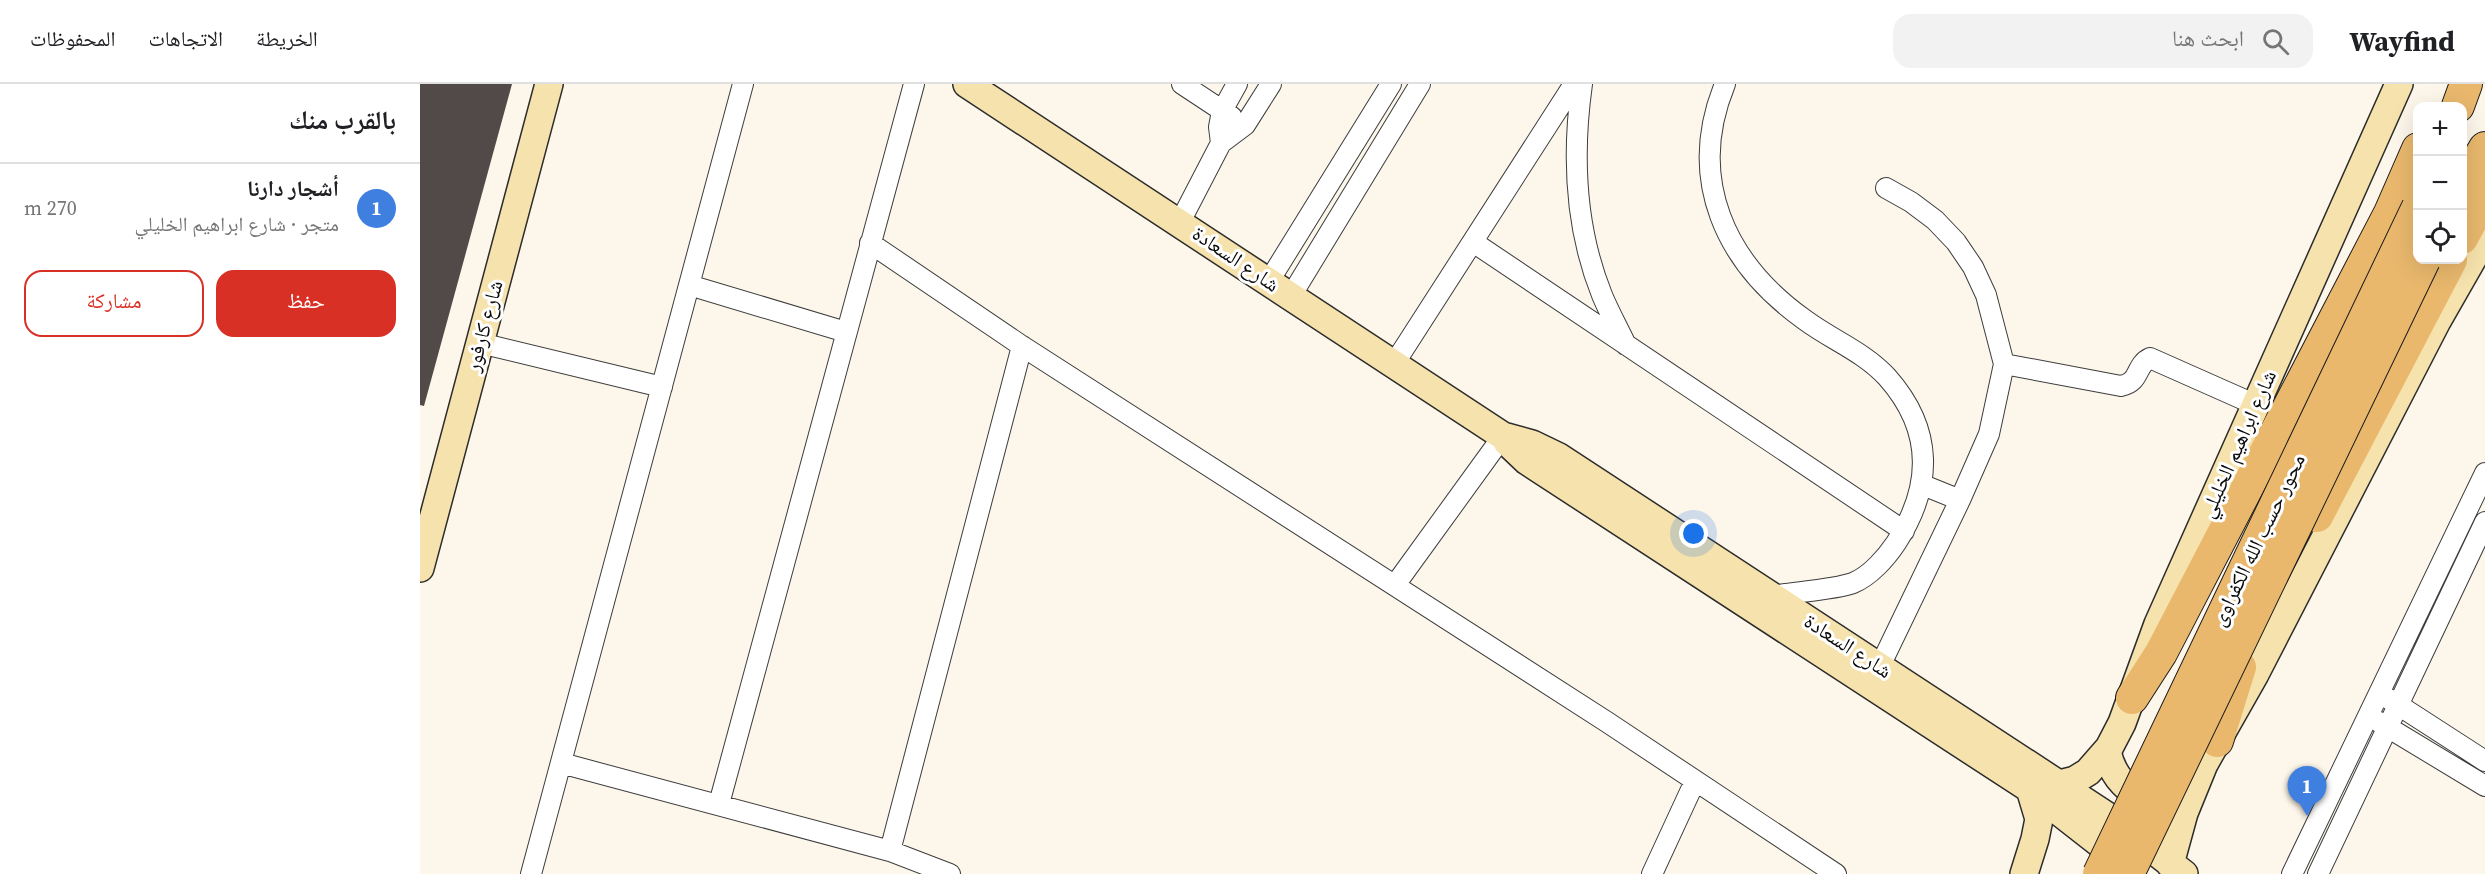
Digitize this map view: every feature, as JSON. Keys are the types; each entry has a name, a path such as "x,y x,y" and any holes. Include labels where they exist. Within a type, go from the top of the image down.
{"main road":[{"path":"2467,180 2485,148"},
{"path":"2132,698 2161,653 2404,210 2416,156"},
{"path":"2467,230 2485,196"},
{"name":"محور حسب الله الكفراوى","path":"2099,874 2404,210"},
{"name":"محور حسب الله الكفراوى","path":"2128,874 2422,264"},
{"path":"2217,741 2233,685 2256,632 2449,264"}],"street":[{"name":"شارع كارفور","path":"420,568 549,84"},
{"path":"531,874 743,84"},
{"path":"718,804 914,84"},
{"name":"شارع السعادة","path":"967,84 1503,436 1532,444 1559,457 2124,827 2177,869"},
{"path":"1182,84 1245,125"},
{"path":"1180,222 1221,143 1245,125 1266,92 1237,84 1222,111 1219,127 1221,143"},
{"path":"1269,281 1391,84"},
{"path":"1292,296 1420,84"},
{"path":"1394,363 1574,84"},
{"path":"1582,84 1576,125 1577,182 1585,238 1602,293 1626,345"},
{"path":"1725,84 1716,111 1710,154 1714,198 1729,239 1748,266 1778,298 1820,331 1858,352 1873,364 1898,392 1908,408 1922,444 1925,462 1923,485 1917,506 1890,552 1874,569 1854,582 1772,596"},
{"name":"شارع ابراهيم الخليلي","path":"2059,784 2074,780 2088,771 2108,751 2132,698 2158,624 2399,84"},
{"path":"1880,666 1960,500 1989,434 2004,364 1986,295 1973,267 1935,220 1911,202 1886,188"},
{"path":"2177,869 2184,813 2217,741 2255,674 2438,321 2485,237"},
{"path":"1473,242 1904,531"},
{"path":"870,243 1022,346 1395,585 1836,874"},
{"path":"689,285 846,332"},
{"path":"480,343 662,387"},
{"path":"890,851 1022,346"},
{"path":"2004,364 2121,386 2129,384 2136,378 2145,360 2150,358 2256,405"},
{"path":"1395,585 1503,436"},
{"name":"شارع السعادة","path":"1503,436 1527,462 1852,671 2030,789 2138,874"},
{"path":"2292,874 2485,473"},
{"path":"1923,485 1960,500"},
{"path":"2318,874 2400,706 2485,522"},
{"path":"2380,693 2485,761"},
{"path":"2369,716 2485,786"},
{"path":"2108,751 2114,772 2121,782 2139,795 2162,800 2174,798 2194,789"},
{"path":"561,762 890,851 943,872"},
{"path":"1652,874 1695,781"},
{"path":"2024,874 2039,819 2030,789"}],"building":[{"path":"420,84 512,84 424,406 420,405"}],"place":[{"name":"أشجار دارنا","path":"2307,816"}]}
